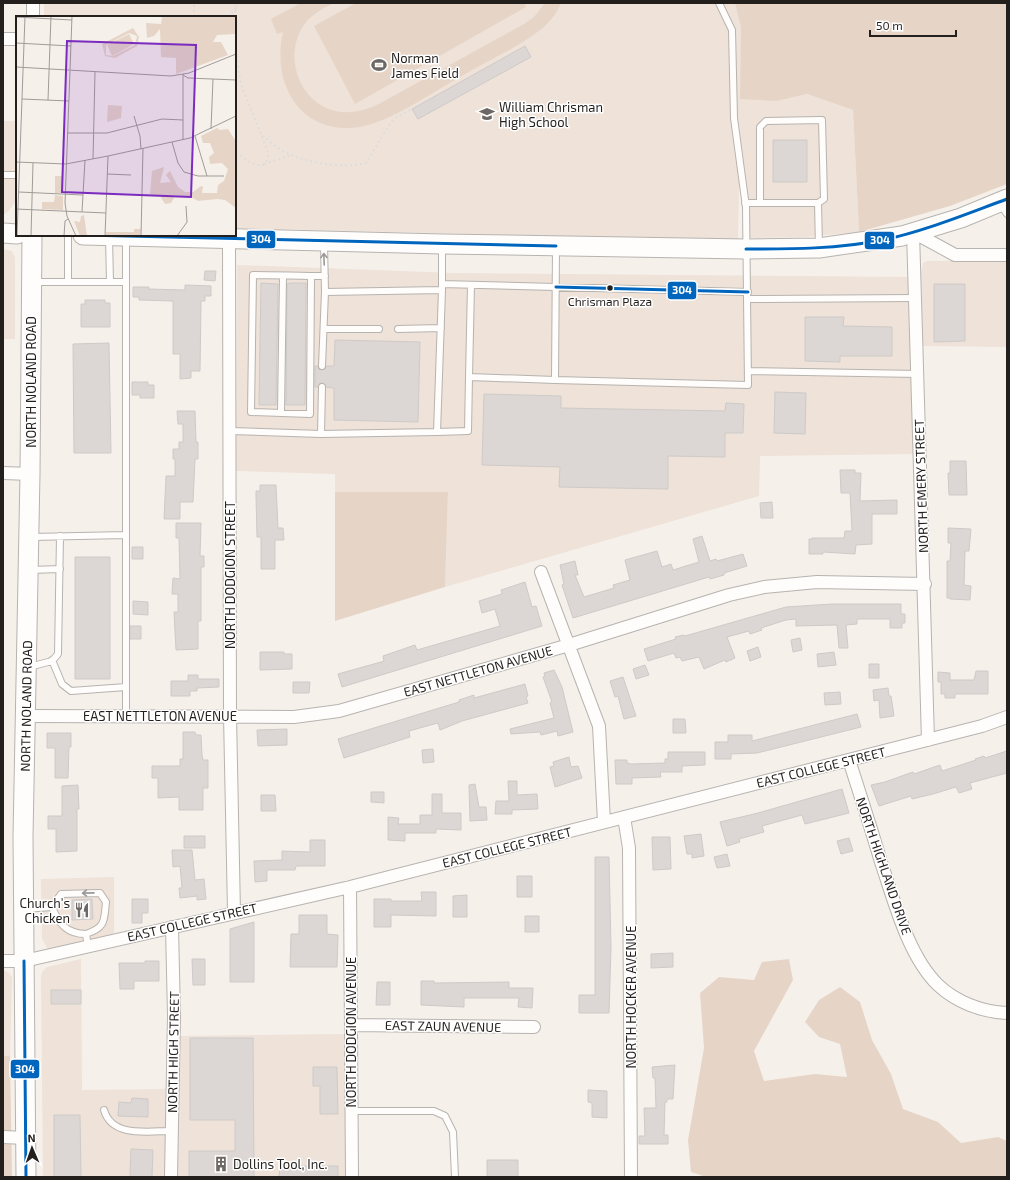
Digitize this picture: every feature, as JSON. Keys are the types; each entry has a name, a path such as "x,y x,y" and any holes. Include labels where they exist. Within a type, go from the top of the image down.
{"main road":[{"path":"118,236 556,246 746,249 819,248 880,240 1005,205"},
{"path":"3,233 16,234"},
{"name":"NORTH NOLAND ROAD","path":"26,1177 27,1138 24,909 32,236"}],"street":[{"path":"33,3 33,16"},
{"path":"3,39 16,40"},
{"path":"913,232 955,255 1007,255"},
{"name":"NORTH EMERY STREET","path":"913,232 925,584 928,740"},
{"name":"NORTH DODGION STREET","path":"229,238 230,715 234,912"},
{"path":"3,473 30,474"},
{"path":"541,572 598,726 604,822"},
{"name":"EAST NETTLETON AVENUE","path":"26,716 230,715 294,717 339,711 764,587 817,582 925,584"},
{"name":"EAST COLLEGE STREET","path":"3,961 24,961 234,912 350,887 928,740 982,726 1007,717"},
{"name":"NORTH HIGHLAND DRIVE","path":"849,760 901,922 916,954 937,984 950,994 966,1004 996,1013 1007,1013"},
{"name":"NORTH HOCKER AVENUE","path":"624,817 630,848 631,1177"},
{"name":"NORTH DODGION AVENUE","path":"350,887 352,1177"},
{"name":"NORTH HIGH STREET","path":"171,1177 174,1016 172,927"},
{"name":"EAST ZAUN AVENUE","path":"352,1025 534,1027"},
{"path":"3,1137 27,1138"}],"lane":[{"path":"469,377 748,385 748,292 745,203 734,118 732,30 726,14 719,3"},
{"path":"745,203 760,203 818,203 824,199 822,120 766,121 760,127 760,203"},
{"path":"3,176 16,175"},
{"path":"818,203 819,248"},
{"path":"68,236 68,282"},
{"path":"110,282 118,236"},
{"path":"118,236 126,282 126,716"},
{"path":"322,366 325,292 324,241"},
{"path":"437,432 442,244"},
{"path":"555,380 556,246"},
{"path":"311,276 310,414 251,412 253,275 325,276"},
{"path":"281,412 283,276"},
{"path":"32,282 126,282"},
{"path":"325,292 471,285 748,292"},
{"path":"230,431 321,434 468,431 471,285"},
{"path":"748,299 915,298"},
{"path":"398,329 440,328"},
{"path":"324,329 379,329"},
{"path":"748,371 918,374"},
{"path":"321,434 322,387"},
{"path":"29,537 126,535"},
{"path":"26,668 52,660 58,654 60,536"},
{"path":"28,570 60,569"},
{"path":"52,660 62,684 71,691 126,687"},
{"path":"100,893 106,902 104,923 97,930 86,934 77,934 67,930 57,920 52,907 61,894 100,893"},
{"path":"24,909 52,907"},
{"path":"86,934 88,946"},
{"path":"104,1110 107,1118 115,1127 126,1130 172,1131"},
{"path":"352,1111 434,1111 445,1116 453,1132 455,1177"}],"path":[{"path":"194,3 194,16"},
{"path":"234,16 237,3"},
{"path":"229,16 236,8"},
{"path":"236,52 241,84 268,152 268,160 263,165"},
{"path":"262,136 283,152 318,163 358,165 366,163 394,119 412,108"},
{"path":"236,152 249,162 257,165 263,165 293,155"}],"shaded area":[{"name":"William Chrisman High School","path":"44,3 741,3 777,101 807,94 853,110 859,232 804,237 750,238 740,139 738,241 236,228 236,16 44,16"},
{"path":"301,3 334,3 312,16 306,22 299,34 295,46 295,60 297,73 302,85 310,96 320,104 332,110 349,112 361,111 377,105 524,24 534,17 545,3 561,3 551,20 527,39 411,106 372,124 360,127 339,128 321,123 307,115 295,103 287,88 282,70 280,52 283,32 277,34 271,19"},
{"name":"Norman James Field","path":"356,3 524,3 526,7 355,104 314,26"},
{"path":"735,3 1007,3 1007,184 950,206 859,232 853,110 807,94 777,101 740,99 741,27"},
{"path":"3,121 16,121 15,202 8,212 3,215"},
{"path":"3,249 12,251 15,258 15,339 3,339"},
{"path":"1007,260 1007,347 923,346 921,274 923,263 927,261"},
{"name":"Chrisman Plaza","path":"237,265 455,273 908,277 916,454 760,456 759,496 445,587 448,492 335,492 335,474 236,471"},
{"path":"335,492 448,492 445,587 335,621"},
{"path":"114,877 114,936 48,950 42,938 41,879"},
{"path":"81,959 82,1090 167,1089 165,1177 43,1177 41,976 42,972 47,967"},
{"path":"789,959 793,980 754,1051 764,1081 815,1074 847,1077 840,1044 819,1037 805,1022 819,1000 840,987 860,1002 872,1040 891,1074 903,1109 938,1122 961,1143 998,1137 1007,1141 1007,1177 706,1177 691,1172 688,1140 704,1048 700,993 719,977 754,980 762,962"},
{"path":"3,970 8,972 12,977 10,1056 3,1056"},
{"path":"346,1034 346,1177 177,1177 177,1036"},
{"path":"3,1056 10,1056 12,1177 3,1177"}],"building":[{"path":"525,46 531,57 418,119 412,109"},
{"path":"773,140 807,140 807,182 773,182"},
{"path":"205,271 216,271 215,281 204,280"},
{"path":"261,283 278,284 276,405 259,405"},
{"path":"306,283 305,405 286,405 287,284"},
{"path":"934,284 965,284 965,341 934,342"},
{"path":"185,285 211,286 211,296 205,296 205,301 201,301 200,371 191,371 191,378 180,379 180,354 173,354 173,301 139,300 139,297 133,297 133,287 185,290"},
{"path":"85,300 105,300 105,303 110,303 110,327 81,327 81,304 85,304"},
{"path":"805,317 844,317 843,326 892,327 892,356 840,356 840,362 805,361"},
{"path":"335,340 420,342 418,422 334,420 334,388 326,387 322,383 320,383 318,387 315,387 315,366 318,366 319,370 322,370 327,366 334,366"},
{"path":"109,343 111,453 74,453 73,344"},
{"path":"132,382 148,382 148,385 154,385 154,398 140,398 140,395 132,395"},
{"path":"775,392 806,393 805,434 774,433"},
{"path":"484,394 561,396 561,408 725,411 726,403 744,404 743,433 725,433 725,457 668,456 668,489 559,487 560,467 482,465"},
{"path":"177,411 195,411 198,459 195,459 193,502 180,502 180,519 164,519 166,476 175,476 175,459 173,459 173,449 179,449 179,442 183,442 183,424 178,424"},
{"path":"950,461 966,461 967,495 949,495 948,473 950,473"},
{"path":"840,470 855,470 855,473 861,473 860,501 897,500 897,514 872,514 872,544 856,545 855,554 823,552 823,554 809,554 809,539 844,538 845,531 852,531 850,493 841,493"},
{"path":"260,485 276,485 278,528 283,528 284,540 275,540 275,569 261,569 261,537 257,537 256,496 256,491 260,491"},
{"path":"772,502 773,518 761,518 760,503"},
{"path":"176,523 201,523 200,556 204,556 204,567 201,567 201,621 198,621 198,649 176,650 174,612 178,612 178,594 172,594 173,578 180,579 179,538 176,538"},
{"path":"948,528 971,529 969,551 965,551 964,585 971,586 970,600 947,598 947,561 950,561 951,543 948,543"},
{"path":"702,536 710,561 716,559 717,561 743,554 747,566 724,573 724,575 710,579 709,577 573,618 562,585 564,584 560,565 575,561 578,575 575,575 584,597 614,588 613,585 630,580 625,560 657,551 662,567 671,564 673,570 699,562 693,539"},
{"path":"132,547 143,547 143,559 132,559"},
{"path":"75,557 110,557 110,679 75,679"},
{"path":"525,582 532,607 536,606 542,626 342,687 338,674 384,661 383,656 415,645 417,650 500,626 495,609 482,613 479,601 502,594 501,590"},
{"path":"133,601 148,602 148,615 133,614"},
{"path":"832,604 901,604 901,614 905,614 905,623 902,623 902,628 890,628 890,619 857,619 857,624 846,625 848,648 839,648 837,625 796,626 796,619 786,620 761,628 762,630 750,634 749,631 727,637 735,658 726,662 725,660 704,669 699,657 682,661 680,657 676,658 674,653 648,661 644,649 676,639 675,637 685,636 786,607"},
{"path":"130,626 141,626 141,639 130,639"},
{"path":"800,638 802,650 793,652 791,640"},
{"path":"758,647 761,657 750,661 747,651"},
{"path":"260,652 284,652 284,654 292,654 292,669 260,670"},
{"path":"834,652 836,665 818,667 817,654"},
{"path":"869,664 879,664 879,678 869,678"},
{"path":"645,665 649,675 636,679 633,669"},
{"path":"554,670 562,687 573,732 558,736 557,731 541,735 540,732 511,734 510,729 554,718 550,703 552,702 543,677 545,676 544,673"},
{"path":"976,671 988,671 988,694 955,694 955,698 945,698 945,694 941,694 941,682 938,682 938,672 950,673 950,680 974,680"},
{"path":"188,675 198,675 198,679 219,679 219,687 197,688 197,691 190,691 190,696 171,696 171,681 188,681"},
{"path":"623,677 636,716 624,719 618,696 615,697 610,681"},
{"path":"293,682 310,682 309,693 293,693"},
{"path":"525,684 528,703 462,721 440,730 438,723 409,731 410,737 344,758 338,739 459,702 459,700 474,695 474,698"},
{"path":"888,688 889,696 891,696 894,716 880,718 879,700 874,701 873,690"},
{"path":"840,692 841,704 825,705 824,693"},
{"path":"857,714 861,727 757,753 731,754 731,759 715,759 715,742 728,742 728,735 752,735 752,741"},
{"path":"673,719 685,719 686,733 673,733"},
{"path":"287,729 287,745 258,746 257,730"},
{"path":"183,732 195,732 196,735 201,735 203,760 208,760 208,788 203,788 203,810 179,810 179,797 158,798 158,778 152,778 152,766 180,766 180,759 183,759"},
{"path":"47,733 71,733 68,778 55,778 55,748 47,748"},
{"path":"433,749 434,762 423,763 422,750"},
{"path":"1007,751 1007,773 970,783 972,789 959,793 956,787 912,799 911,796 879,806 871,785 885,782 913,772 914,774 940,765 942,771 984,756 985,758"},
{"path":"668,752 705,752 705,765 682,766 682,772 660,772 661,777 632,778 632,784 616,784 615,760 627,760 627,763 631,764 665,763 665,759 668,759"},
{"path":"569,757 571,767 578,766 582,778 555,787 550,767 554,766 553,762"},
{"path":"508,781 517,781 517,795 537,794 538,809 512,810 512,814 495,814 496,801 509,801"},
{"path":"475,784 479,807 486,807 487,820 470,821 469,785"},
{"path":"78,785 79,809 77,809 77,851 56,852 56,829 48,829 48,816 62,816 62,786"},
{"path":"842,789 849,813 805,824 802,815 762,826 764,832 739,839 740,842 727,846 720,822 758,813"},
{"path":"371,792 384,792 384,803 371,802"},
{"path":"432,794 442,794 442,813 461,813 461,830 436,829 436,833 405,833 405,841 388,840 388,817 399,818 398,824 420,824 420,815 432,815"},
{"path":"261,795 275,795 276,811 261,811"},
{"path":"701,834 704,856 692,858 692,854 687,854 684,836"},
{"path":"184,836 205,836 205,848 184,848"},
{"path":"652,837 670,837 671,869 653,870"},
{"path":"849,838 853,851 841,854 837,841"},
{"path":"310,840 325,840 325,866 296,866 295,870 267,870 267,881 255,882 254,861 282,860 282,851 310,852"},
{"path":"172,850 192,850 195,880 204,879 206,899 197,900 197,896 180,898 179,888 182,888 180,866 173,867"},
{"path":"727,854 730,866 717,868 714,857"},
{"path":"595,857 609,857 611,947 609,1013 579,1013 579,995 595,995"},
{"path":"517,876 532,876 532,897 517,897"},
{"path":"421,892 436,892 436,916 391,915 391,927 374,927 374,899 391,899 391,901 422,901"},
{"path":"467,895 467,917 453,917 453,896"},
{"name":"Church's Chicken","path":"92,899 93,919 72,920 72,900"},
{"path":"132,899 148,899 148,913 142,913 142,923 132,923"},
{"path":"299,915 327,915 327,934 338,935 337,967 290,967 291,934 299,934"},
{"path":"525,916 539,916 539,932 525,932"},
{"path":"254,922 254,982 230,982 230,929"},
{"path":"673,953 673,967 651,968 651,954"},
{"path":"192,959 205,959 205,985 193,985"},
{"path":"145,961 159,961 159,981 134,981 134,989 120,989 119,963 145,963"},
{"path":"421,981 434,981 434,983 509,982 509,988 533,988 532,1008 518,1007 519,998 464,998 464,1007 421,1005"},
{"path":"377,982 390,982 390,1005 376,1005"},
{"path":"51,990 81,990 81,1004 51,1004"},
{"path":"190,1038 253,1038 254,1177 189,1177 189,1151 235,1151 235,1120 190,1120"},
{"path":"675,1065 673,1099 667,1099 667,1102 665,1102 664,1135 668,1135 668,1144 639,1144 639,1136 645,1136 644,1108 656,1108 655,1078 653,1078 652,1067"},
{"path":"313,1067 337,1067 338,1114 320,1114 320,1086 313,1086"},
{"path":"588,1090 607,1091 607,1118 592,1117 592,1103 588,1102"},
{"path":"132,1098 148,1099 148,1117 118,1116 119,1102 131,1103"},
{"path":"54,1115 80,1115 81,1177 54,1177"},
{"path":"131,1149 153,1150 152,1177 130,1177"},
{"path":"487,1160 518,1160 518,1177 487,1177"},
{"path":"280,1166 338,1166 338,1177 279,1177"}],"transit line":[{"name":"304","path":"746,249 798,249 832,247 883,240 930,227 1007,199"},
{"name":"304","path":"126,236 556,246"},
{"name":"304","path":"556,287 748,292"},
{"name":"304","path":"24,961 26,1177"}],"place":[{"name":"Norman James Field","path":"379,65"},
{"name":"William Chrisman High School","path":"487,114"},
{"name":"Chrisman Plaza","path":"610,288"},
{"name":"Church's Chicken","path":"82,910"},
{"name":"Dollins Tool, Inc.","path":"221,1164"}]}
